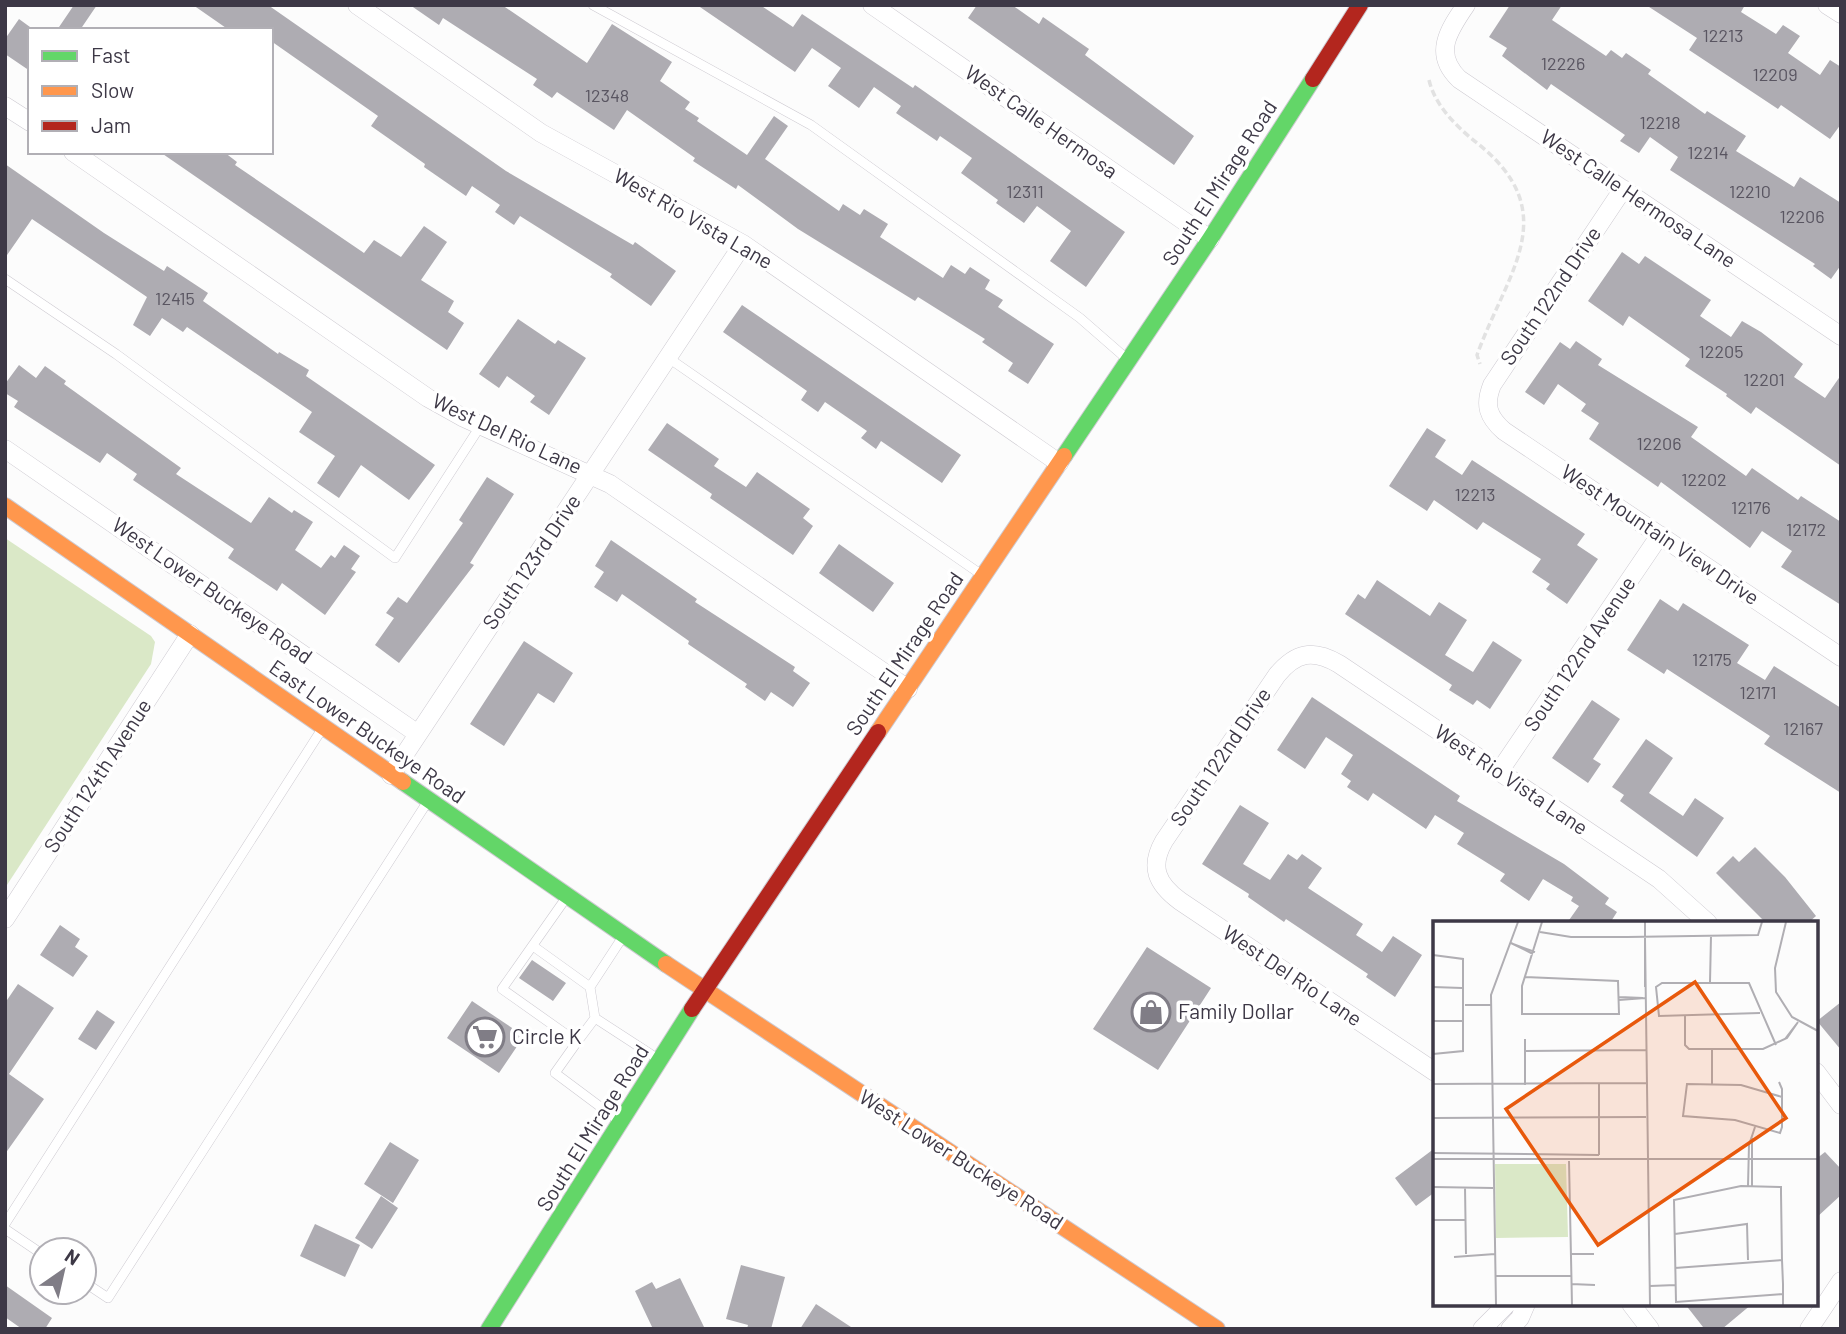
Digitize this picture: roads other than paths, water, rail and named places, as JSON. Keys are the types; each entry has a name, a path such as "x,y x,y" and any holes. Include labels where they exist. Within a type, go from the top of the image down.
{"main road":[{"name":"South El Mirage Road","path":"489,1329 704,991 1210,239 1360,5"},
{"name":"East Lower Buckeye Road","path":"5,506 704,991"},
{"name":"West Lower Buckeye Road","path":"704,991 1217,1329"}],"street":[{"name":"West Rio Vista Lane","path":"357,5 541,133 743,244 1059,463"},
{"name":"West Calle Hermosa","path":"872,5 1210,239"},
{"name":"West Calle Hermosa Lane","path":"1466,5 1447,34 1443,55 1447,65 1459,79 1841,336"},
{"path":"1827,5 1841,14"},
{"path":"5,106 28,121"},
{"name":"West Del Rio Lane","path":"76,154 428,398 481,425 591,473 908,689"},
{"name":"South 122nd Drive","path":"1487,407 1487,397 1498,374 1623,189"},
{"name":"South 123rd Drive","path":"391,775 743,244"},
{"name":"West Mountain View Drive","path":"1487,407 1496,424 1504,431 1841,657"},
{"name":"West Lower Buckeye Road","path":"5,449 418,734"},
{"name":"South 122nd Avenue","path":"1499,772 1660,535"},
{"name":"South 124th Avenue","path":"5,919 190,634"},
{"name":"West Rio Vista Lane","path":"1306,653 1317,653 1339,664 1674,890 1706,921"},
{"name":"South 122nd Drive","path":"1156,873 1158,851 1164,841 1277,676 1295,657 1306,653"},
{"name":"West Del Rio Lane","path":"1156,873 1161,884 1180,901 1433,1071"},
{"path":"1818,1075 1841,1105"},
{"path":"1809,1329 1841,1281"},
{"path":"1482,1329 1505,1306"},
{"path":"1510,1329 1520,1318 1525,1306"},
{"path":"1633,1306 1650,1329"}],"lane":[{"path":"593,5 811,125 1080,317 1128,360"},
{"path":"5,279 116,354 395,558 481,425"},
{"path":"667,357 983,576"},
{"path":"28,1243 5,1226 323,727"},
{"path":"98,1291 108,1298 428,801"},
{"path":"567,897 502,989 577,1042"},
{"path":"621,1123 555,1073 595,1018 590,987 624,935"},
{"path":"533,946 590,987"},
{"path":"595,1018 660,1060"}],"place":[{"name":"Family Dollar","path":"1151,1012"},
{"name":"Circle K","path":"485,1037"}]}
